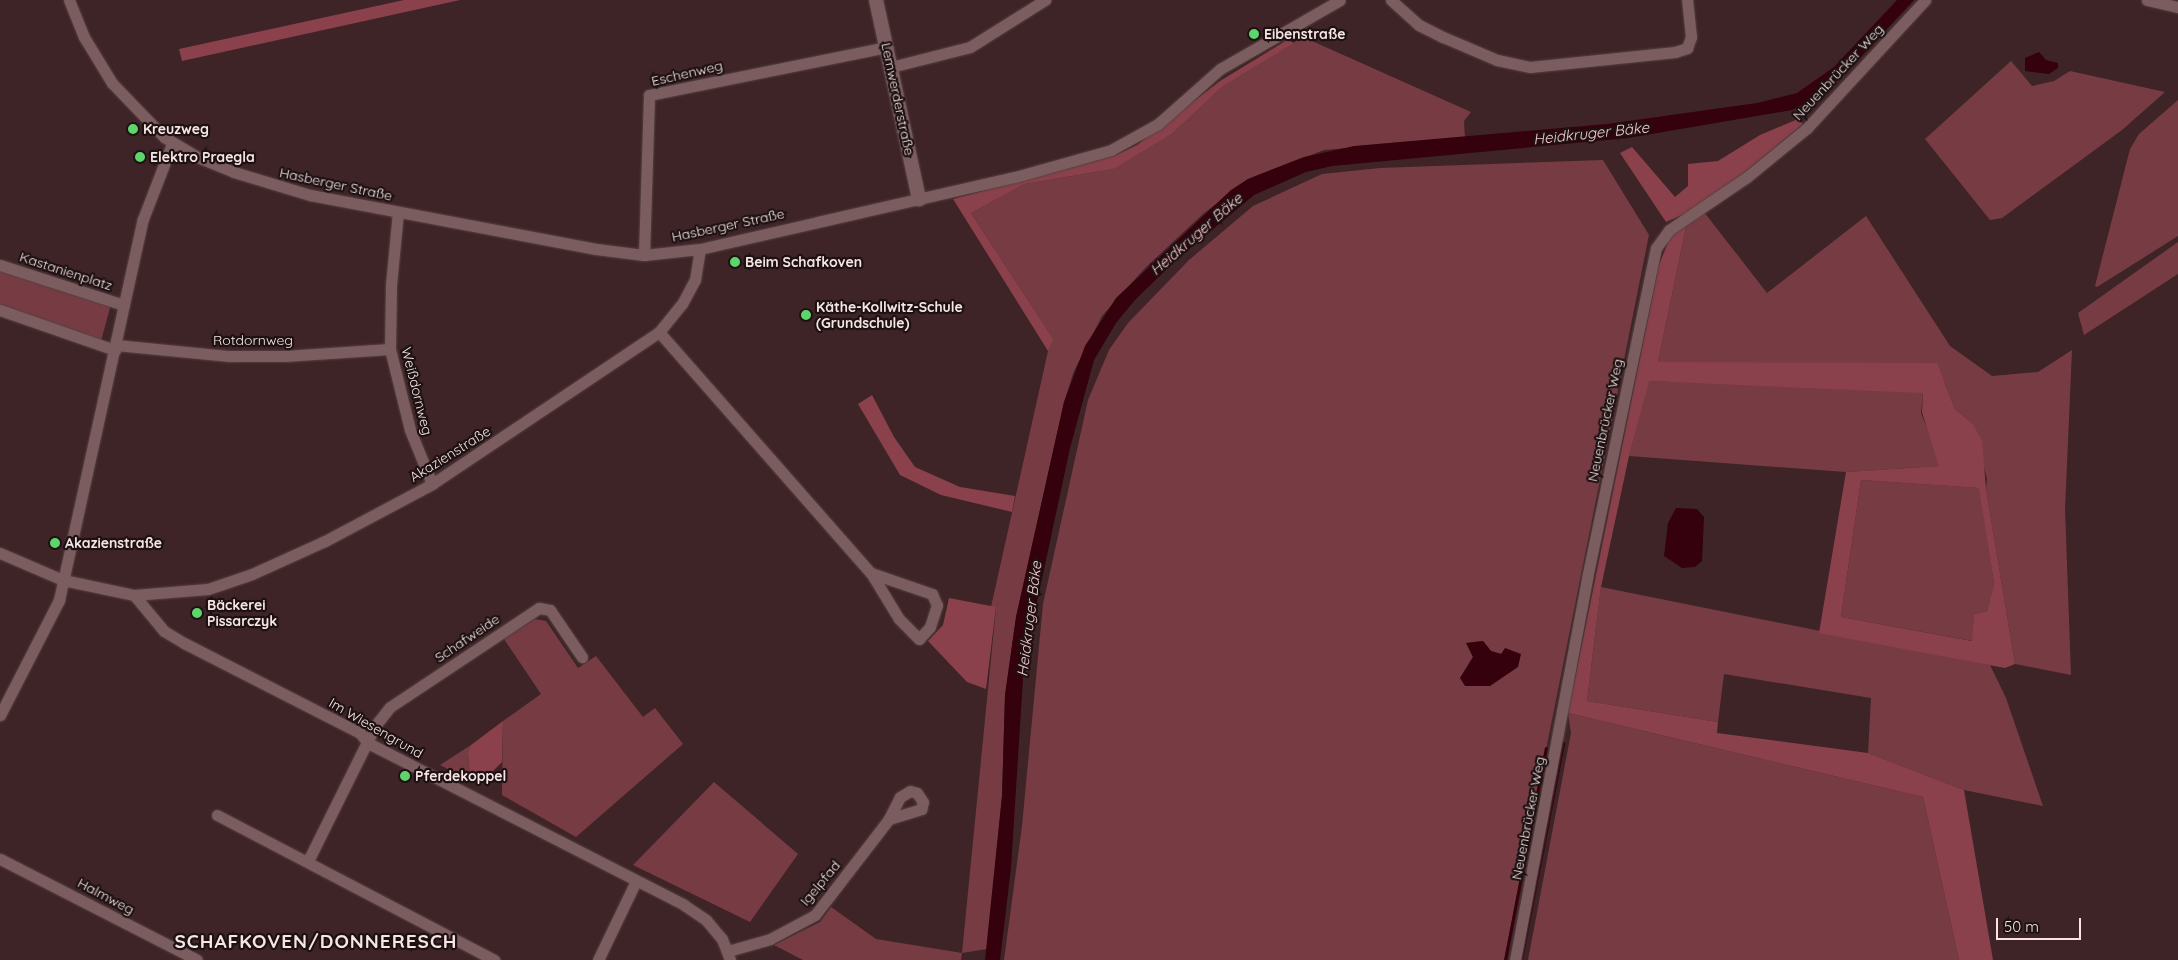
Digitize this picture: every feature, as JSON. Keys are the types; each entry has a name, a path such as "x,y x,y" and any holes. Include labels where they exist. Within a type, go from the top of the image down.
{"street":[{"name":"Hasberger Straße","path":"69,0 84,37 112,83 172,144 234,172 277,187 398,212 644,255 700,249 919,199 1072,163 1125,144 1158,124 1220,69 1340,0"},
{"name":"Lemwerderstraße","path":"876,0 919,199"},
{"path":"891,67 970,47 1045,0"},
{"path":"1391,0 1419,25 1435,33 1497,60 1530,67 1675,52 1687,48 1691,37 1687,0"},
{"name":"Neuenbrücker Weg","path":"1515,960 1588,578 1656,248 1669,230 1747,177 1807,128 1926,0"},
{"path":"2147,0 2178,7"},
{"name":"Eschenweg","path":"644,255 649,95 887,48"},
{"path":"0,715 59,600 143,219 172,144"},
{"name":"Weißdornweg","path":"398,212 390,349 410,430 432,484"},
{"name":"Akazienstraße","path":"0,553 63,580 134,595 208,588 252,574 325,541 432,484 659,332 682,304 695,280 700,249"},
{"name":"Kastanienplatz","path":"0,265 124,305"},
{"path":"0,310 116,347"},
{"path":"659,332 871,573 899,619 919,639 930,627 937,605 932,594 871,573"},
{"name":"Rotdornweg","path":"116,347 229,356 285,356 390,349"},
{"name":"Im Wiesengrund","path":"134,595 164,630 360,733 368,743 636,881 706,920 729,956"},
{"name":"Schafweide","path":"368,743 375,726 390,707 539,608 550,610 582,657"},
{"path":"308,861 368,743"},
{"path":"217,815 494,960"},
{"name":"Igelpfad","path":"729,956 770,939 815,915 890,820"},
{"name":"Halmweg","path":"0,859 197,960"},
{"path":"598,960 636,881"}],"shaded area":[{"path":"404,0 460,0 182,61 179,49"},
{"path":"1303,37 1471,112 1464,121 1465,138 1324,150 1248,179 1203,214 1145,268 1102,316 1074,371 1064,402 1016,617 1005,695 1002,796 987,949 962,953 996,608 991,607 1048,351 1054,340 971,213 1025,184 1114,169 1172,134 1222,87"},
{"path":"1287,40 1294,43 1222,87 1172,134 1114,169 1025,184 971,213 1054,340 1048,351 953,199 1114,156 1137,145 1220,81"},
{"path":"2011,61 2032,86 2054,81 2070,71 2165,92 2122,130 2002,218 1990,220 1925,139"},
{"path":"2178,100 2178,236 2097,287 2095,286 2130,149 2139,134"},
{"path":"1798,119 1803,124 1746,171 1689,212 1666,222 1620,153 1632,147 1675,197 1688,186 1688,164 1718,161 1760,135"},
{"path":"1603,160 1649,235 1504,960 1004,960 1022,826 1043,604 1088,400 1109,350 1128,323 1189,260 1253,206 1322,174 1380,168","holes":["1483,641 1491,651 1501,654 1490,686 1460,678 1473,657 1467,643"]},
{"path":"1704,212 1767,293 1866,216 1950,346 1992,376 2038,372 2072,350 2065,509 2071,675 2015,664 1986,489 1987,479 1973,424 1955,409 1945,383 1658,362 1687,222"},
{"path":"1687,222 1658,362 1937,363 1955,409 1973,424 1982,441 1986,489 2015,664 2005,668 1819,633 1846,472 1939,466 1922,412 1923,393 1649,381 1629,456 1601,587 1587,701 1718,722 1717,733 1868,753 1964,790 1993,960 1959,960 1923,797 1568,713 1659,265 1671,235","holes":["1861,480 1979,488 1994,583 1987,611 1974,614 1972,641 1841,617"]},
{"path":"2178,242 2178,274 2084,335 2078,313"},
{"path":"0,271 111,304 101,341 0,306"},
{"path":"1648,381 1920,390 1923,393 1921,413 1937,452 1939,466 1846,472 1629,456"},
{"path":"872,395 894,437 915,467 960,487 1015,496 1012,512 941,495 900,475 858,404"},
{"path":"1861,480 1980,488 1994,583 1987,611 1974,614 1973,641 1841,617"},
{"path":"1601,587 1990,665 2006,698 2043,806 1964,790 1868,753 1871,698 1724,674 1718,722 1587,701"},
{"path":"949,598 996,607 986,689 967,682 928,641 943,625"},
{"path":"535,619 546,621 578,668 596,656 643,717 655,708 683,744 576,837 502,795 503,721 541,694 504,639"},
{"path":"1568,713 1923,797 1959,960 1528,960 1571,733"},
{"path":"503,721 502,762 480,784 473,782 470,778 468,753 471,745"},
{"path":"471,745 468,754 470,778 473,782 440,765"},
{"path":"714,782 798,854 750,922 633,865"},
{"path":"831,907 876,939 962,953 961,960 803,960 774,945 820,922"}],"water":[{"name":"Heidkruger Bäke","path":"1897,0 1914,0 1846,73 1821,95 1792,110 1628,138 1332,166 1306,172 1254,195 1176,260 1135,300 1116,323 1094,360 1070,448 1024,663 1011,868 1000,960 985,960 1002,796 1005,695 1016,617 1064,402 1085,346 1116,298 1231,190 1248,179 1304,157 1354,146 1607,124 1757,103 1797,93 1834,67"},
{"path":"2039,52 2046,60 2058,63 2058,68 2049,74 2025,71 2025,58"},
{"path":"1676,508 1697,509 1704,517 1702,561 1695,567 1682,568 1664,556 1668,523"},
{"path":"1483,641 1491,651 1501,654 1505,648 1521,654 1518,667 1490,686 1465,686 1460,678 1473,657 1466,643"}],"waterway":[{"path":"1521,960 1563,743"},
{"path":"1505,960 1546,748"}],"place":[{"name":"Eibenstraße","path":"1254,34"},
{"name":"Kreuzweg","path":"133,129"},
{"name":"Elektro Praegla","path":"140,157"},
{"name":"Beim Schafkoven","path":"735,262"},
{"name":"Käthe-Kollwitz-Schule (Grundschule)","path":"806,315"},
{"name":"Akazienstraße","path":"55,543"},
{"name":"Bäckerei Pissarczyk","path":"197,613"},
{"name":"Pferdekoppel","path":"405,776"}],"district":[{"name":"SCHAFKOVEN/DONNERESCH","path":"316,942"}]}
